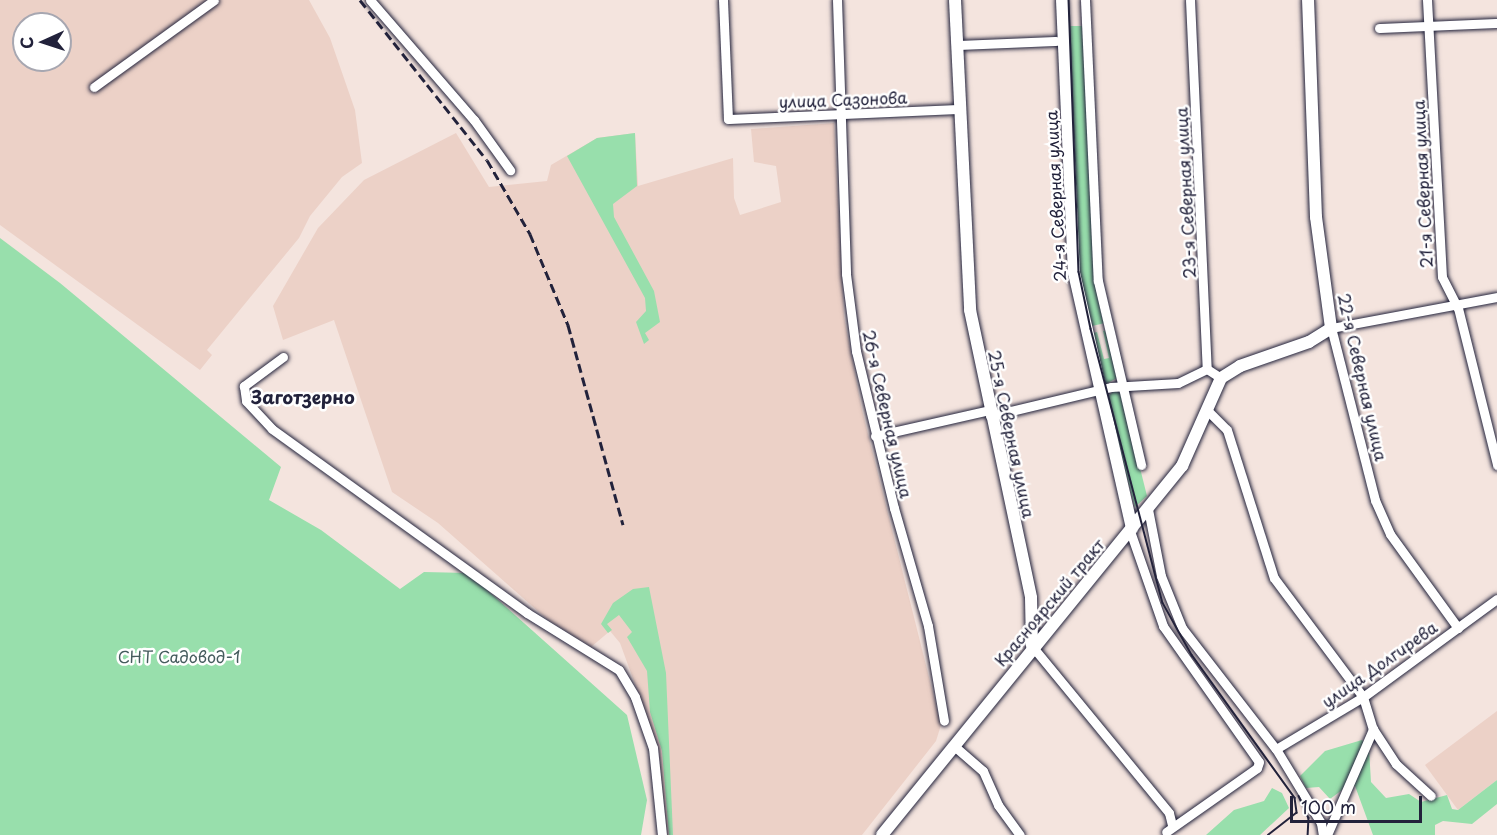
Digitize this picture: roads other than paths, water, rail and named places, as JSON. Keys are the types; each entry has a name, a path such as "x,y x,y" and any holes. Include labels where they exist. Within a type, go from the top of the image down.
{"main road":[{"name":"25-я Северная улица","path":"955,0 965,265 990,413 1031,598 1032,646"},
{"name":"24-я Северная улица","path":"1062,0 1074,273 1131,530"},
{"name":"22-я Северная улица","path":"1308,0 1316,217 1331,328"},
{"path":"1221,378 1240,366 1309,342 1331,328"},
{"name":"Красноярский тракт","path":"882,835 1032,646 1182,466 1209,412 1221,378"}],"street":[{"path":"94,87 214,0"},
{"path":"370,0 474,120 510,170"},
{"name":"улица Сазонова","path":"723,0 728,119 959,109"},
{"name":"26-я Северная улица","path":"837,0 846,274 856,351 875,436 928,626 944,721"},
{"path":"1085,0 1098,281 1141,465"},
{"name":"23-я Северная улица","path":"1190,0 1207,369"},
{"name":"21-я Северная улица","path":"1427,0 1442,277 1458,308 1497,465"},
{"path":"1379,28 1497,23"},
{"path":"957,45 1056,41"},
{"path":"1331,328 1458,308 1497,297"},
{"name":"22-я Северная улица","path":"1331,328 1375,500 1390,534 1458,628"},
{"path":"283,357 244,386 246,401 272,429 526,613 619,670 635,697 653,748 662,835"},
{"path":"875,436 1100,389 1178,383 1207,369 1221,378"},
{"path":"1209,412 1227,430 1274,578 1363,697 1373,729 1396,764 1431,796"},
{"path":"1148,509 1161,576 1182,628 1276,749 1321,823 1325,835"},
{"name":"24-я Северная улица","path":"1032,646 1169,813 1169,829 1257,768 1252,749 1163,626 1131,530"},
{"name":"улица Долгирева","path":"1276,749 1363,697 1497,599"},
{"path":"1325,835 1373,729"},
{"path":"953,745 983,771 998,805 1020,835"}],"tram line":[{"path":"1069,0 1079,272 1091,329 1163,603 1192,655 1295,798 1297,813 1269,835"},
{"path":"1299,796 1309,818 1308,835"}],"railway":[{"path":"360,0 487,160 530,234 568,325 623,525"}],"district":[{"name":"Заготзерно","path":"303,397"}],"park label":[{"name":"СНТ Садовод-1","path":"179,656"}]}
